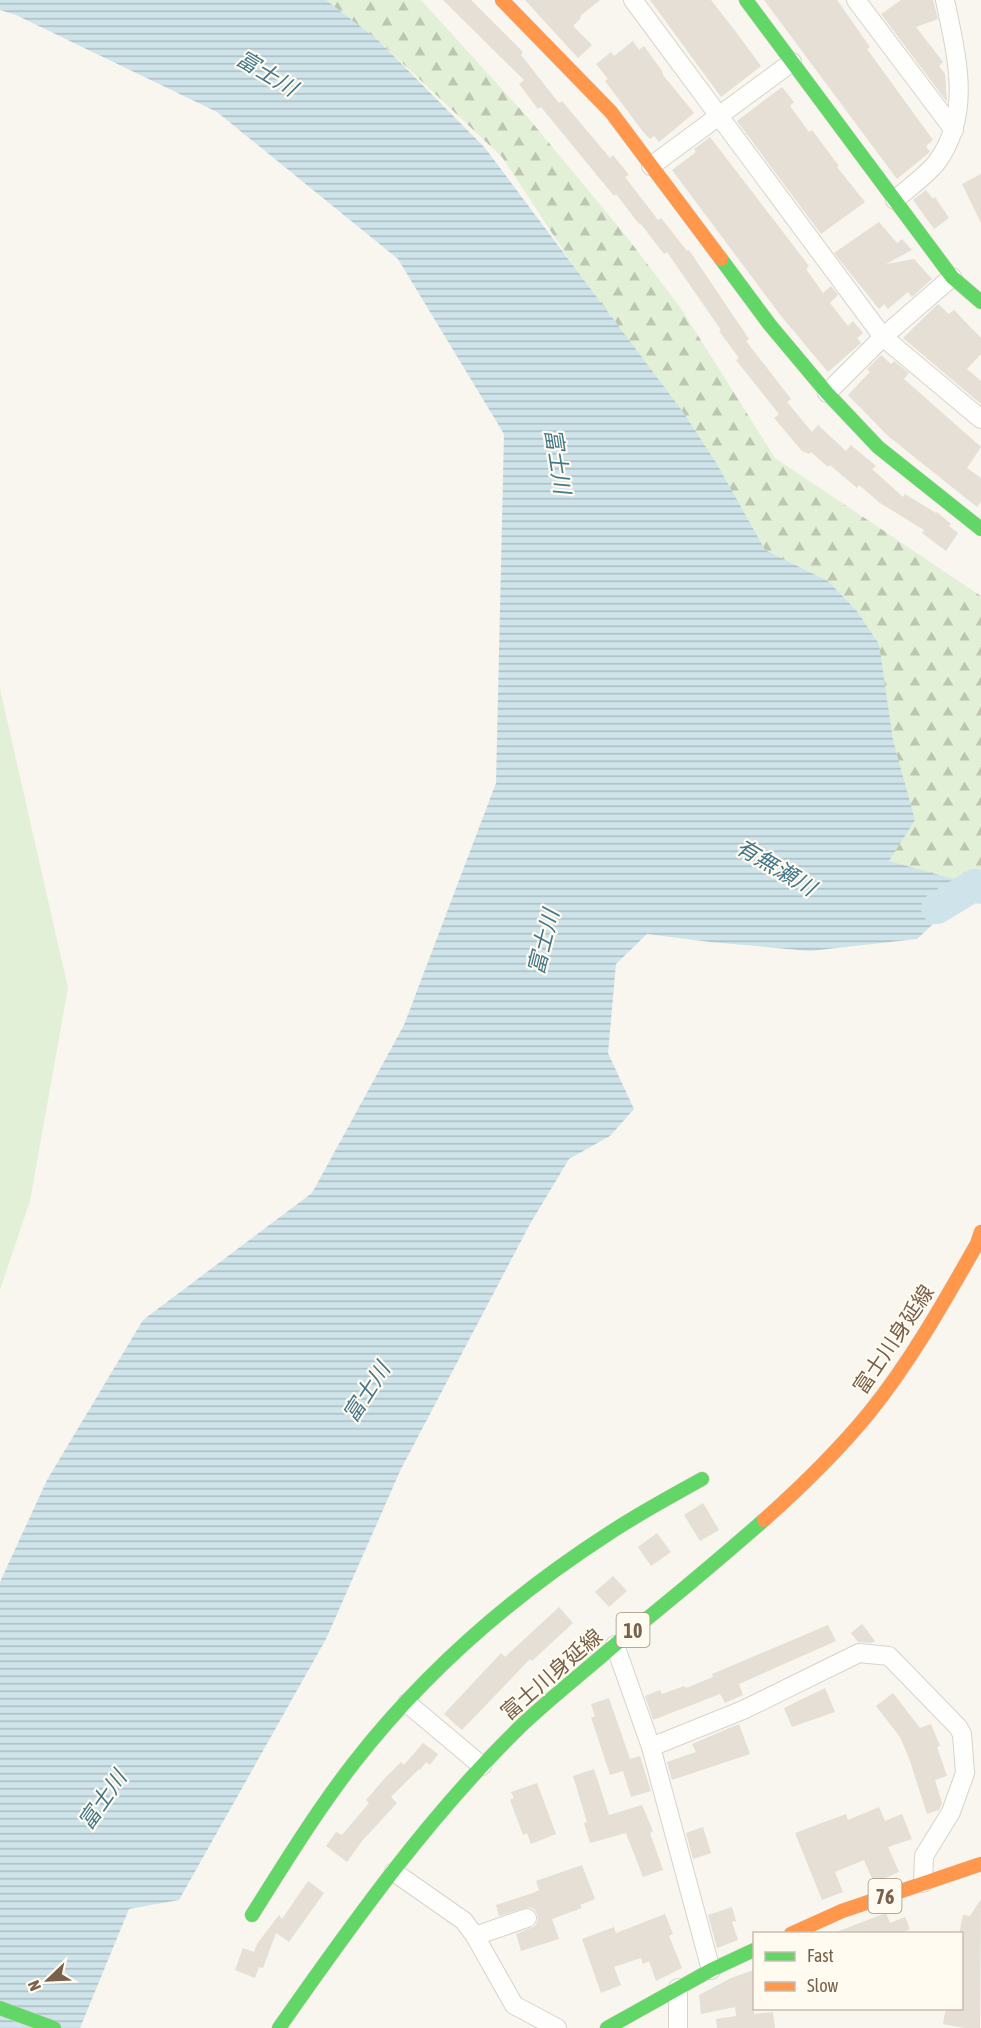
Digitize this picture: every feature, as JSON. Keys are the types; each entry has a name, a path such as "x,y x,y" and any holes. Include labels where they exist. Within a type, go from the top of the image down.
{"street":[{"path":"502,0 611,112 770,325 827,393 878,447 981,529"},
{"path":"633,0 883,337 981,419"},
{"path":"746,0 952,277 981,302"},
{"path":"856,0 954,130"},
{"path":"895,200 936,163 954,130 959,108 959,66 945,0"},
{"path":"651,166 792,62"},
{"path":"827,393 883,337 952,277"},
{"name":"富士川身延線","path":"279,2028 335,1947 482,1766 564,1686 776,1509 850,1434 888,1388 934,1320 981,1232"},
{"path":"252,1915 335,1787 370,1743 475,1636 536,1586 597,1541 702,1479"},
{"path":"615,1645 651,1746 711,1970"},
{"path":"651,1746 743,1710 859,1653 889,1656 958,1726 962,1734 965,1773 951,1812 924,1856 923,1883"},
{"path":"407,1703 482,1766"},
{"name":"76","path":"795,1932 842,1911 981,1864"},
{"path":"394,1872 464,1921 475,1936 514,2006 557,2028"},
{"path":"475,1936 527,1918"},
{"path":"607,2028 711,1970 753,1950"},
{"path":"678,1988 678,2028"},
{"path":"0,2008 54,2028"}],"green space":[{"path":"322,0 421,0 530,120 626,236 680,307 775,458 981,596 981,889 888,861 879,644 857,611 828,581 765,550 639,354 575,268 502,157 378,40"},
{"path":"0,689 68,988 30,1201 0,1290"}],"water":[{"name":"富士川","path":"0,0 326,0 378,40 485,148 683,412 717,464 765,550 828,581 857,611 879,644 893,740 915,820 889,861 975,885 917,939 810,951 647,934 616,964 608,1053 634,1109 610,1136 569,1159 530,1224 401,1469 326,1639 179,1900 129,1909 80,2028 0,2028 0,1582 47,1480 143,1320 312,1193 404,1025 496,783 504,434 398,259 217,112 16,15 0,10"}],"building":[{"path":"443,0 471,0 523,52 521,55 559,103 562,101 610,158 613,155 629,175 625,177 658,220 661,218 687,251 689,250 749,339 746,341 791,399 787,402 812,432 818,425 846,451 851,445 876,466 872,469 903,497 905,494 937,512 951,524 949,526 958,533 946,551 922,533 924,530 880,503 859,485 857,488 811,452 809,454 802,451 774,418 779,414 736,360 739,358 667,252 664,254 541,107 538,109 519,84 524,80"},
{"path":"525,0 600,0 580,16 581,18 573,26 592,45 578,58"},
{"path":"650,0 711,0 761,66 721,97"},
{"path":"764,0 837,0 870,47 867,49 933,140 926,146 930,152 897,179"},
{"path":"901,0 933,0 938,19 916,27 943,62 939,66 945,74 947,102 881,14"},
{"path":"633,41 639,50 644,46 663,75 694,113 659,142 654,136 650,139 644,133 605,81 608,79 596,64 611,52 614,56"},
{"path":"782,87 794,102 790,106 809,132 812,130 839,166 837,167 865,202 821,234 737,121"},
{"path":"710,137 809,266 806,269 823,293 831,286 838,295 830,303 848,326 853,321 863,333 857,338 861,343 828,372 781,316 672,170 696,152 694,149"},
{"path":"981,174 981,223 962,184"},
{"path":"926,190 933,199 935,197 949,218 934,229 913,200"},
{"path":"879,222 897,243 902,239 912,250 886,264 914,259 932,279 912,297 908,292 888,309 884,304 879,309 834,253"},
{"path":"938,304 949,314 954,310 981,338 981,354 967,369 981,381 981,404 903,338"},
{"path":"881,355 891,364 894,361 909,373 904,379 981,447 967,468 981,478 981,501 977,507 888,436 848,395 870,372 867,369"},
{"path":"703,1503 719,1530 700,1541 684,1515"},
{"path":"657,1533 671,1552 651,1566 638,1547"},
{"path":"613,1576 627,1591 609,1607 595,1592"},
{"path":"559,1607 573,1623 532,1661 530,1659 462,1730 444,1714 501,1653 505,1657"},
{"path":"862,1624 875,1641 872,1643 858,1642 851,1633"},
{"path":"828,1625 836,1641 739,1684 743,1695 725,1703 720,1694 653,1720 645,1696 660,1690 662,1694 684,1686 686,1688 713,1677 712,1674"},
{"path":"825,1688 835,1712 792,1727 784,1708"},
{"path":"893,1693 920,1728 931,1724 940,1746 937,1747 947,1776 935,1780 942,1803 939,1810 927,1814 900,1737 876,1706"},
{"path":"609,1698 630,1759 640,1756 651,1791 631,1797 623,1771 610,1775 591,1717 595,1717 591,1704"},
{"path":"739,1724 750,1754 672,1780 667,1762 696,1752 692,1744"},
{"path":"423,1743 438,1754 430,1765 426,1762 391,1797 397,1803 362,1841 347,1862 326,1846 336,1832 342,1835 369,1803 366,1800 386,1777 401,1762 404,1765"},
{"path":"594,1769 609,1815 642,1805 653,1831 650,1833 663,1870 643,1877 626,1833 590,1843 584,1823 587,1822 573,1776"},
{"path":"537,1783 556,1834 531,1844 527,1833 523,1835 510,1800 514,1798 511,1792"},
{"path":"879,1807 885,1821 902,1814 912,1839 888,1847 899,1872 874,1883 864,1860 835,1872 843,1892 822,1900 795,1833 846,1814 848,1820"},
{"path":"703,1827 711,1853 693,1859 686,1833"},
{"path":"582,1865 595,1899 580,1905 582,1908 552,1919 559,1939 521,1951 516,1934 535,1926 538,1920 537,1914 529,1907 499,1916 496,1905 539,1890 536,1881"},
{"path":"308,1881 324,1893 289,1942 276,1933 263,1968 259,1967 255,1978 235,1970 243,1948 254,1952 257,1944 279,1915 282,1919"},
{"path":"981,1899 980,2028 943,2024 946,2010 963,2010 963,1932 959,1932 963,1915 970,1916"},
{"path":"732,1907 736,1921 732,1922 738,1940 717,1948 708,1915"},
{"path":"886,1913 890,1923 905,1917 910,1929 903,1932 836,1932"},
{"path":"665,1914 673,1934 669,1936 682,1968 656,1981 649,1961 643,1964 641,1958 614,1967 621,1985 601,1993 582,1939 614,1927 616,1933"},
{"path":"753,1970 754,2014 773,2012 775,2028 717,2028 716,2019 736,2016 735,2007 701,2014 699,1995 731,1978"}],"waterway":[{"name":"有無瀬川","path":"937,908 975,885 981,888"}],"traffic: fast":[{"path":"746,0 952,277 981,302"},
{"path":"721,259 770,325 827,393 878,447 981,529"},
{"path":"252,1915 339,1782 380,1731 439,1668 504,1610 572,1558 631,1520 702,1479"},
{"path":"279,2028 394,1870 425,1831 490,1758 547,1702 764,1520"},
{"path":"607,2028 711,1970 753,1950"},
{"path":"0,2008 54,2028"}],"traffic: slow":[{"path":"502,0 611,112 721,259"},
{"path":"764,1520 831,1455 884,1393 913,1352 939,1309 977,1244 981,1232"},
{"path":"795,1932 842,1911 981,1864"}]}
